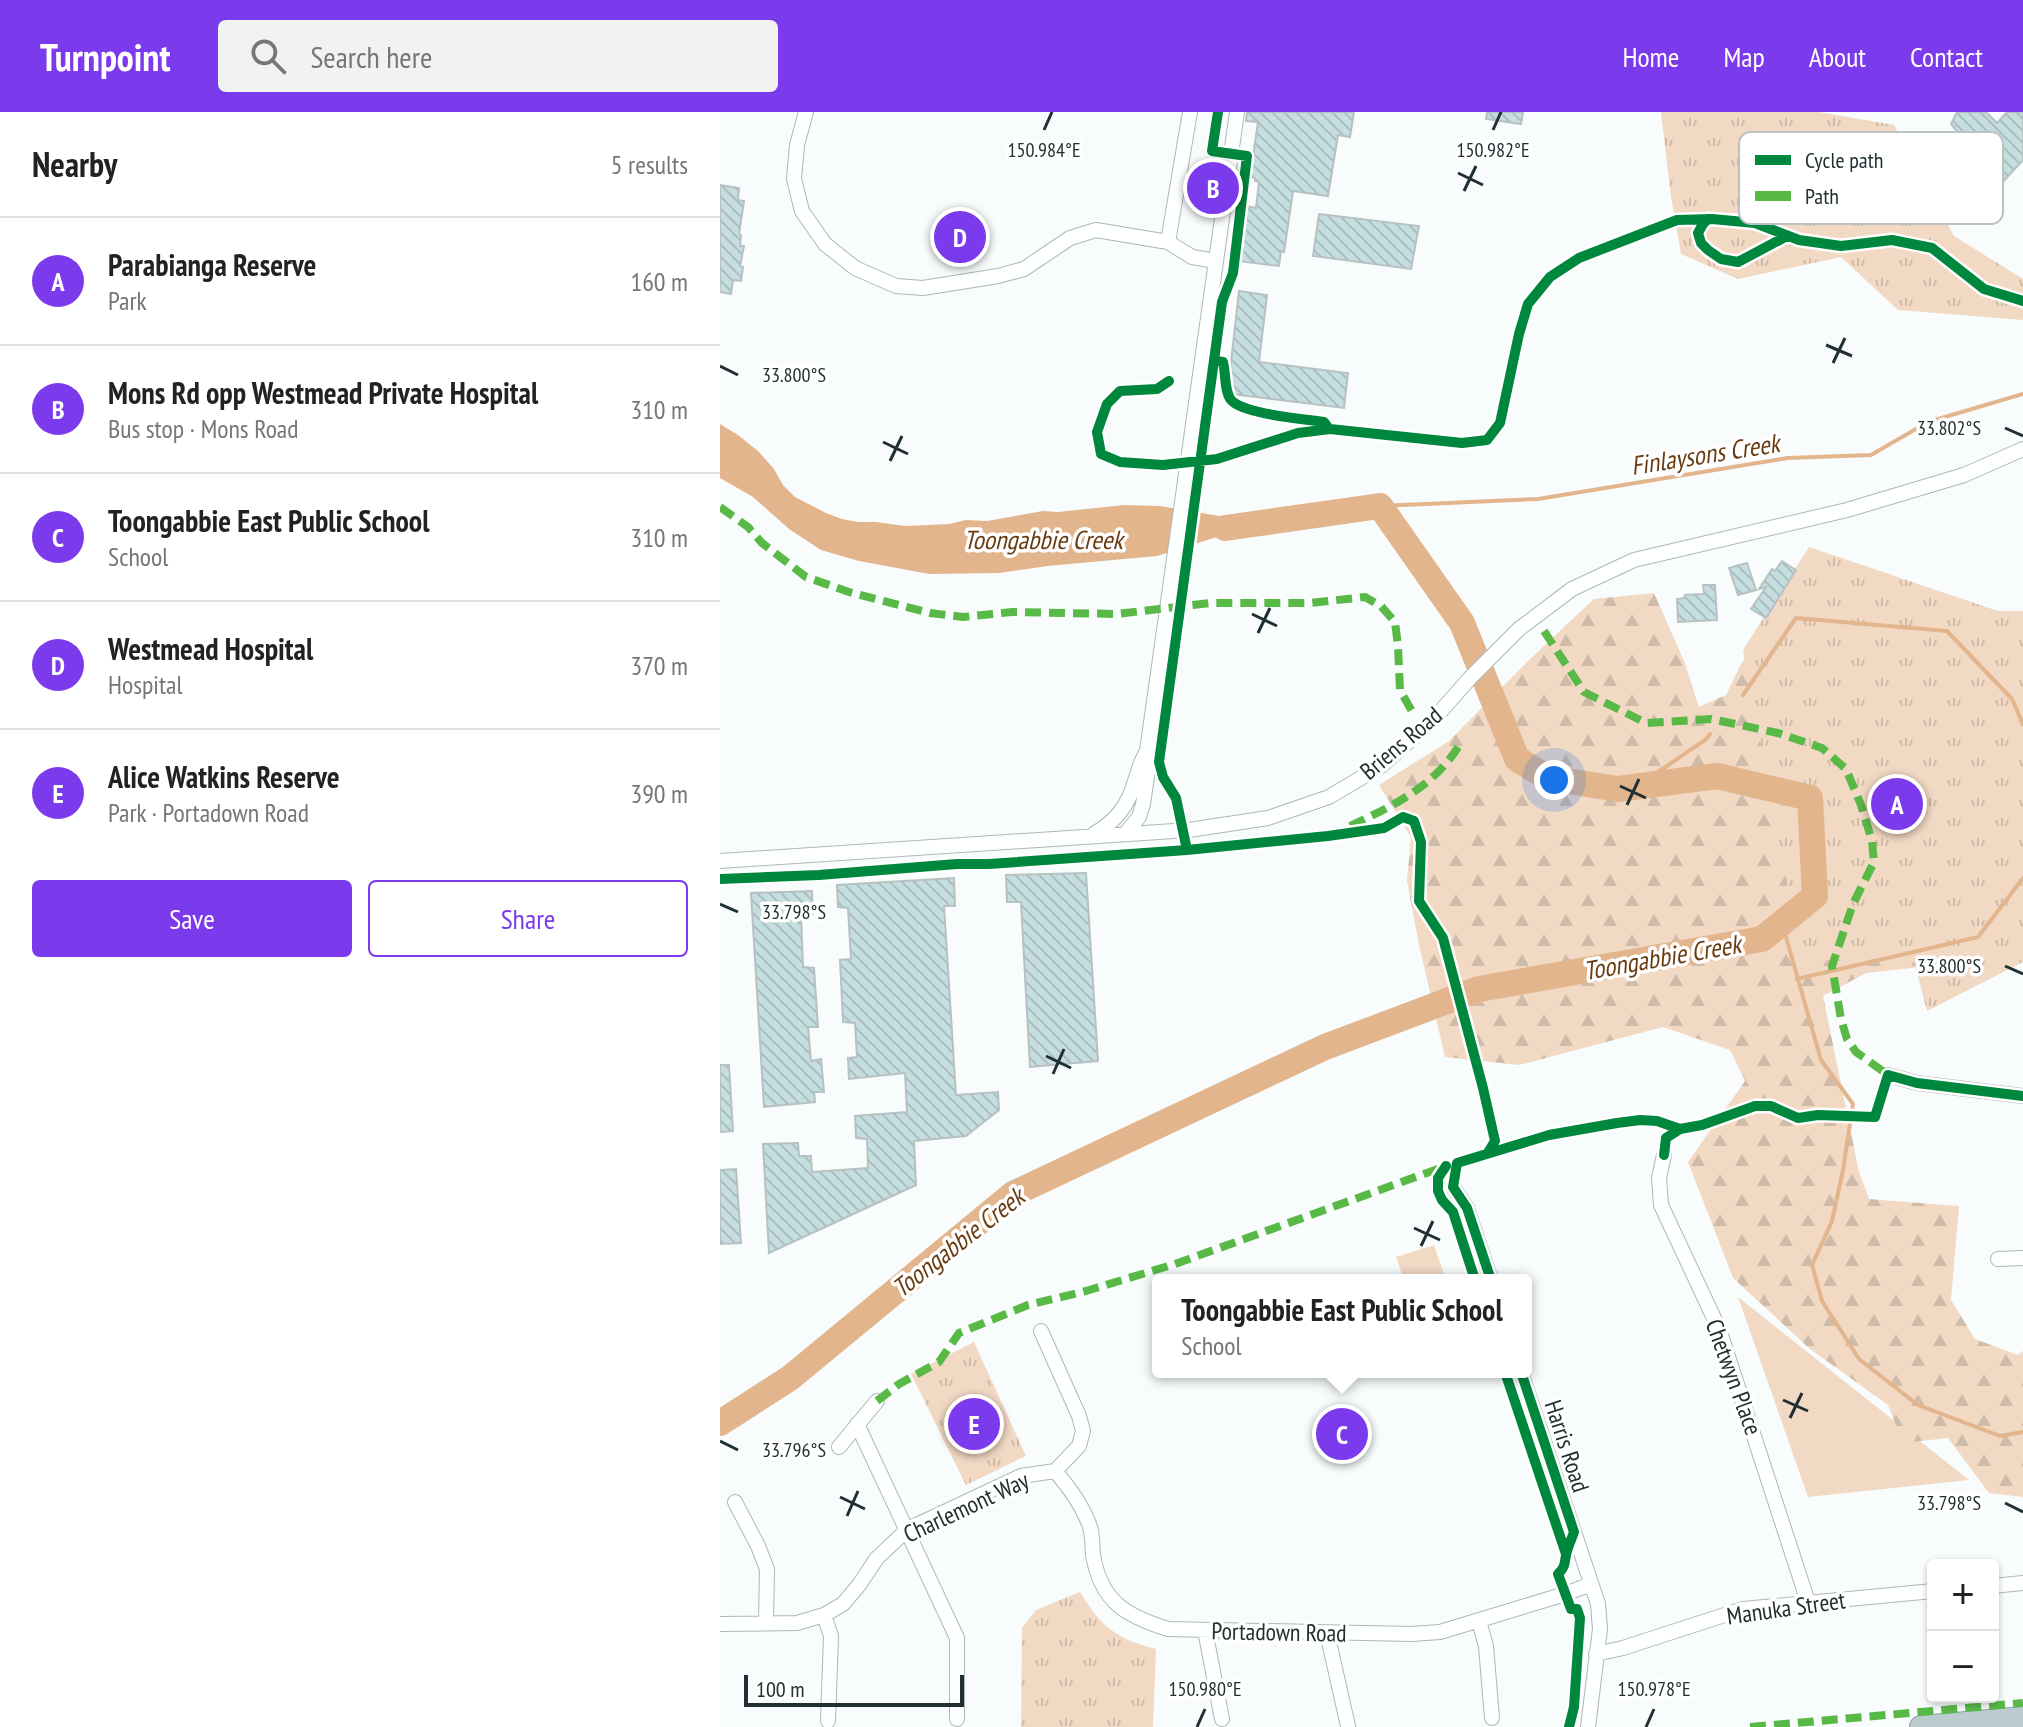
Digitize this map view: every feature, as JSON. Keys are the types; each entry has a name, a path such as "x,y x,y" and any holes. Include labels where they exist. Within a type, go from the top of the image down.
{"highway":[{"path":"1921,1727 2023,1718"}],"street":[{"path":"806,112 797,145 794,179 802,211 825,244 855,268 896,286 923,288 1024,269 1070,238 1096,230 1168,242 1192,257 1216,261"},
{"path":"1168,242 1190,112"},
{"path":"1125,834 1139,817 1143,804 1149,763 1147,751 1237,112"},
{"name":"Briens Road","path":"720,861 1209,828 1268,818 1329,797 1381,766 1433,720 1519,629 1572,589 1634,560 1847,510 1964,475 2023,449"},
{"path":"1090,837 1123,810 1134,785 1138,764 1147,751"},
{"path":"1888,1075 1917,1083 2023,1096"},
{"name":"Chetwyn Place","path":"1664,1155 1659,1178 1661,1205 1719,1329 1808,1602"},
{"path":"1453,1187 1467,1208 1489,1274"},
{"path":"1998,1259 2023,1258"},
{"path":"1041,1331 1083,1431 1079,1446 1055,1471"},
{"name":"Harris Road","path":"1523,1378 1598,1604 1600,1629 1588,1727"},
{"path":"839,1447 877,1401"},
{"path":"857,1424 957,1638 957,1719"},
{"name":"Charlemont Way","path":"720,1624 797,1623 824,1615 843,1604 877,1558 908,1529 1021,1476 1055,1471"},
{"name":"Portadown Road","path":"1055,1471 1075,1494 1090,1527 1100,1581 1110,1598 1142,1621 1168,1629 1440,1632 1591,1584"},
{"path":"735,1502 767,1569 766,1622"},
{"path":"1999,1585 2023,1583"},
{"name":"Manuka Street","path":"1596,1654 1743,1609 1927,1592"},
{"path":"824,1615 831,1636 828,1721"},
{"path":"1479,1621 1486,1646 1492,1718"},
{"path":"1205,1630 1222,1719"},
{"path":"1327,1633 1348,1726"}],"green space":[{"path":"1661,112 1819,112 1894,125 1898,132 1739,132 1739,224 1948,224 1954,236 2023,279 2023,320 1898,310 1841,257 1738,279 1681,254"},
{"path":"1809,547 1998,611 2023,611 2023,962 1927,1011 1913,957 1802,963 1743,650"},
{"path":"1654,593 1684,661 1699,707 1726,695 1740,666 1783,597 2023,683 2003,958 1866,973 1823,996 1859,1172 1869,1199 1959,1206 1951,1300 1975,1339 2018,1355 2023,1351 2023,1497 1989,1493 1948,1438 1903,1443 1888,1405 1810,1349 1733,1278 1688,1162 1745,1081 1730,1050 1663,1027 1519,1065 1445,1057 1407,881 1411,837 1379,785 1449,741 1594,599"},
{"path":"1434,1245 1444,1274 1402,1274 1396,1257"},
{"path":"1738,1297 1969,1480 1808,1497"},
{"path":"974,1342 1026,1456 966,1485 911,1374"},
{"path":"1080,1592 1111,1630 1156,1649 1153,1727 1021,1727 1022,1628 1036,1610"}],"water":[{"name":"Toongabbie Creek","path":"720,424 758,451 795,497 826,513 858,522 905,526 949,524 1043,511 1124,505 1160,506 1261,523 1157,556 999,573 929,574 859,561 821,550 789,529 753,497 720,478"}],"building":[{"path":"1247,112 1354,112 1350,137 1338,135 1328,196 1293,191 1279,266 1238,261 1246,206 1256,208 1259,182 1250,177 1258,122 1246,121"},
{"path":"1487,112 1523,112 1521,124 1486,119"},
{"path":"1957,112 1986,112 1997,123 2007,112 2023,112 2023,160 2003,182 2003,132 1958,132 1951,124"},
{"path":"720,185 739,188 738,200 744,201 739,234 740,246 744,246 740,266 743,267 741,281 733,280 731,294 720,292"},
{"path":"1319,214 1419,226 1411,269 1313,256"},
{"path":"1239,291 1267,295 1259,362 1348,373 1344,408 1232,394 1231,362"},
{"path":"1782,561 1796,570 1766,618 1751,609 1766,587 1759,589 1772,569 1775,571"},
{"path":"1747,563 1756,590 1738,595 1729,568"},
{"path":"1703,585 1715,585 1717,620 1678,622 1677,599 1685,595 1704,594"},
{"path":"1086,873 1098,1061 1030,1067 1021,902 1007,902 1006,875"},
{"path":"954,878 955,906 944,906 956,1095 998,1092 999,1110 966,1136 914,1141 916,1185 769,1253 763,1144 798,1143 799,1156 811,1156 812,1172 868,1168 867,1139 856,1138 855,1116 907,1112 905,1073 849,1079 848,1058 857,1057 855,1023 843,1022 840,960 851,959 848,908 838,907 837,885"},
{"path":"812,891 813,914 801,915 803,967 814,968 818,1027 808,1027 811,1061 821,1059 824,1092 814,1092 815,1102 764,1107 751,893"},
{"path":"720,1065 729,1065 733,1131 720,1132"},
{"path":"736,1169 741,1243 720,1244 720,1170"}],"waterway":[{"name":"Finlaysons Creek","path":"1380,506 1538,499 1788,458 1871,455 1928,422 2023,394"},
{"name":"Toongabbie Creek","path":"720,1423 790,1378 1013,1194 1325,1047 1479,989 1762,939 1815,896 1810,798 1717,776 1618,789 1548,778 1517,759 1462,623 1380,506 1225,528"},
{"path":"1743,695 1796,618 1947,631 2012,699 2023,724"},
{"path":"1636,787 1710,734"},
{"path":"1797,979 1978,937 2023,878"},
{"path":"1782,923 1821,1060 1853,1104 1832,1221 1812,1265 1822,1301 1859,1359 1918,1405 2000,1436 2023,1432"}],"marked path":[{"path":"720,507 806,577 849,592 930,613 963,617 1012,612 1117,614 1210,603 1310,603 1365,597 1381,606 1395,622 1400,690 1413,713"},
{"path":"1544,631 1584,692 1646,723 1711,719 1778,733 1822,748 1846,769 1872,841 1874,862 1853,904 1832,966 1847,1039 1856,1052 1888,1075"},
{"path":"1350,826 1426,783 1460,744"},
{"path":"877,1401 899,1384 939,1362 959,1333 1028,1305 1175,1264 1446,1166"},
{"path":"1750,1727 2023,1703"}],"cycle path":[{"path":"1187,850 1176,798 1163,777 1159,762 1222,302 1233,273 1247,156 1212,151 1218,112"},
{"path":"1708,219 1698,233 1701,243 1721,259 1738,262 1787,236"},
{"path":"1169,381 1157,389 1120,391 1107,404 1097,432 1101,454 1120,462 1163,465 1217,459 1298,433 1330,429 1462,443 1487,440 1500,423 1528,304 1550,277 1579,258 1677,220 1739,222"},
{"path":"1758,224 1799,240 1841,246 1892,240 1932,248 1984,289 2023,301"},
{"path":"1215,361 1223,362 1227,392 1238,405 1274,415 1324,422 1327,426"},
{"path":"720,879 1187,850 1384,828 1403,817 1414,821 1421,842 1419,901 1443,938 1483,1088 1495,1141 1487,1154"},
{"path":"1664,1155 1666,1138 1680,1129 1702,1125 1755,1106 1771,1106 1798,1118 1818,1115 1875,1117 1888,1075 1917,1083 2023,1096"},
{"path":"1489,1274 1467,1208 1453,1187 1457,1163 1549,1135 1617,1123 1657,1121 1680,1129"},
{"path":"1446,1166 1438,1178 1438,1191 1453,1212 1473,1274"},
{"path":"1507,1378 1566,1554"},
{"path":"1523,1378 1574,1532 1564,1566 1558,1574 1571,1609 1577,1609 1580,1618 1574,1707 1569,1727"}],"place":[{"name":"Mons Rd opp Westmead Private Hospital","path":"1213,188"},
{"name":"Westmead Hospital","path":"960,237"},
{"name":"Parabianga Reserve","path":"1897,804"},
{"name":"Alice Watkins Reserve","path":"974,1424"},
{"name":"Toongabbie East Public School","path":"1342,1434"}]}
